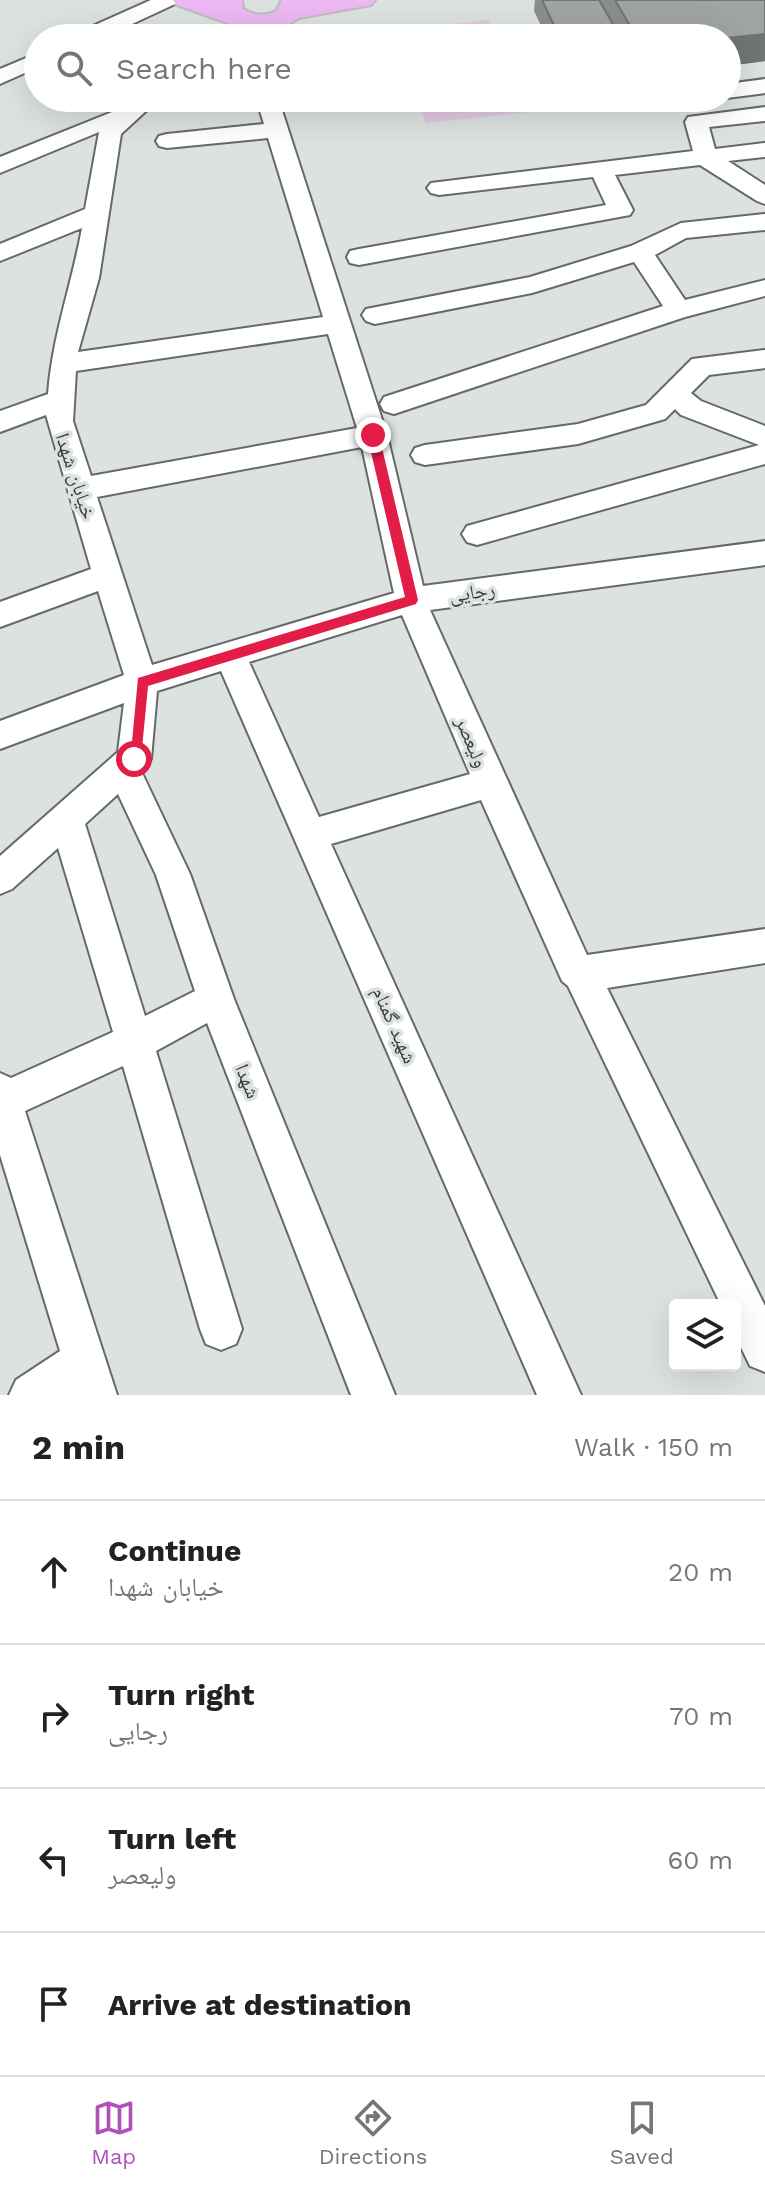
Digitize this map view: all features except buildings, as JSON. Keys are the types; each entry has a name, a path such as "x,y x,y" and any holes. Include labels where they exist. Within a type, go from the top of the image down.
{"main road":[{"path":"186,0 243,19 276,21 294,6 362,0"}],"street":[{"path":"116,24 168,0"},
{"path":"0,77 24,66"},
{"path":"741,89 765,86"},
{"path":"0,166 122,112"},
{"name":"خیابان شهدا","path":"123,768 134,759 142,682 59,421 63,364 86,278 110,132 133,112"},
{"name":"ولیعصر","path":"271,112 373,435 411,600 575,969 581,974 765,1351"},
{"path":"691,112 706,158 765,196"},
{"path":"696,122 765,114"},
{"path":"167,141 277,130"},
{"path":"439,188 765,150"},
{"path":"359,257 621,210 600,168"},
{"path":"0,253 97,213"},
{"path":"375,315 532,285 640,252 681,231 765,222"},
{"path":"640,252 679,310"},
{"path":"394,404 679,310 765,288"},
{"path":"63,364 338,324"},
{"path":"425,455 578,434 655,412 701,366 765,359"},
{"path":"675,394 691,408 765,437"},
{"path":"0,422 61,399"},
{"path":"80,489 373,435"},
{"path":"477,534 765,454"},
{"name":"رجایی","path":"0,735 142,682 411,600 765,553"},
{"path":"0,615 107,575"},
{"name":"شهید گمنام","path":"230,655 559,1395"},
{"path":"0,878 123,768"},
{"name":"شهدا","path":"123,768 173,874 216,999 373,1395"},
{"path":"310,835 490,783"},
{"path":"67,819 221,1329"},
{"path":"581,974 765,946"},
{"path":"31,1395 90,1378 13,1186 2,1096 136,1041 216,999"}],"shaded area":[{"path":"488,20 490,24 455,24"},
{"path":"422,112 530,112 426,123"}],"route":[{"path":"134,759 142,682 411,600 373,435"}]}
